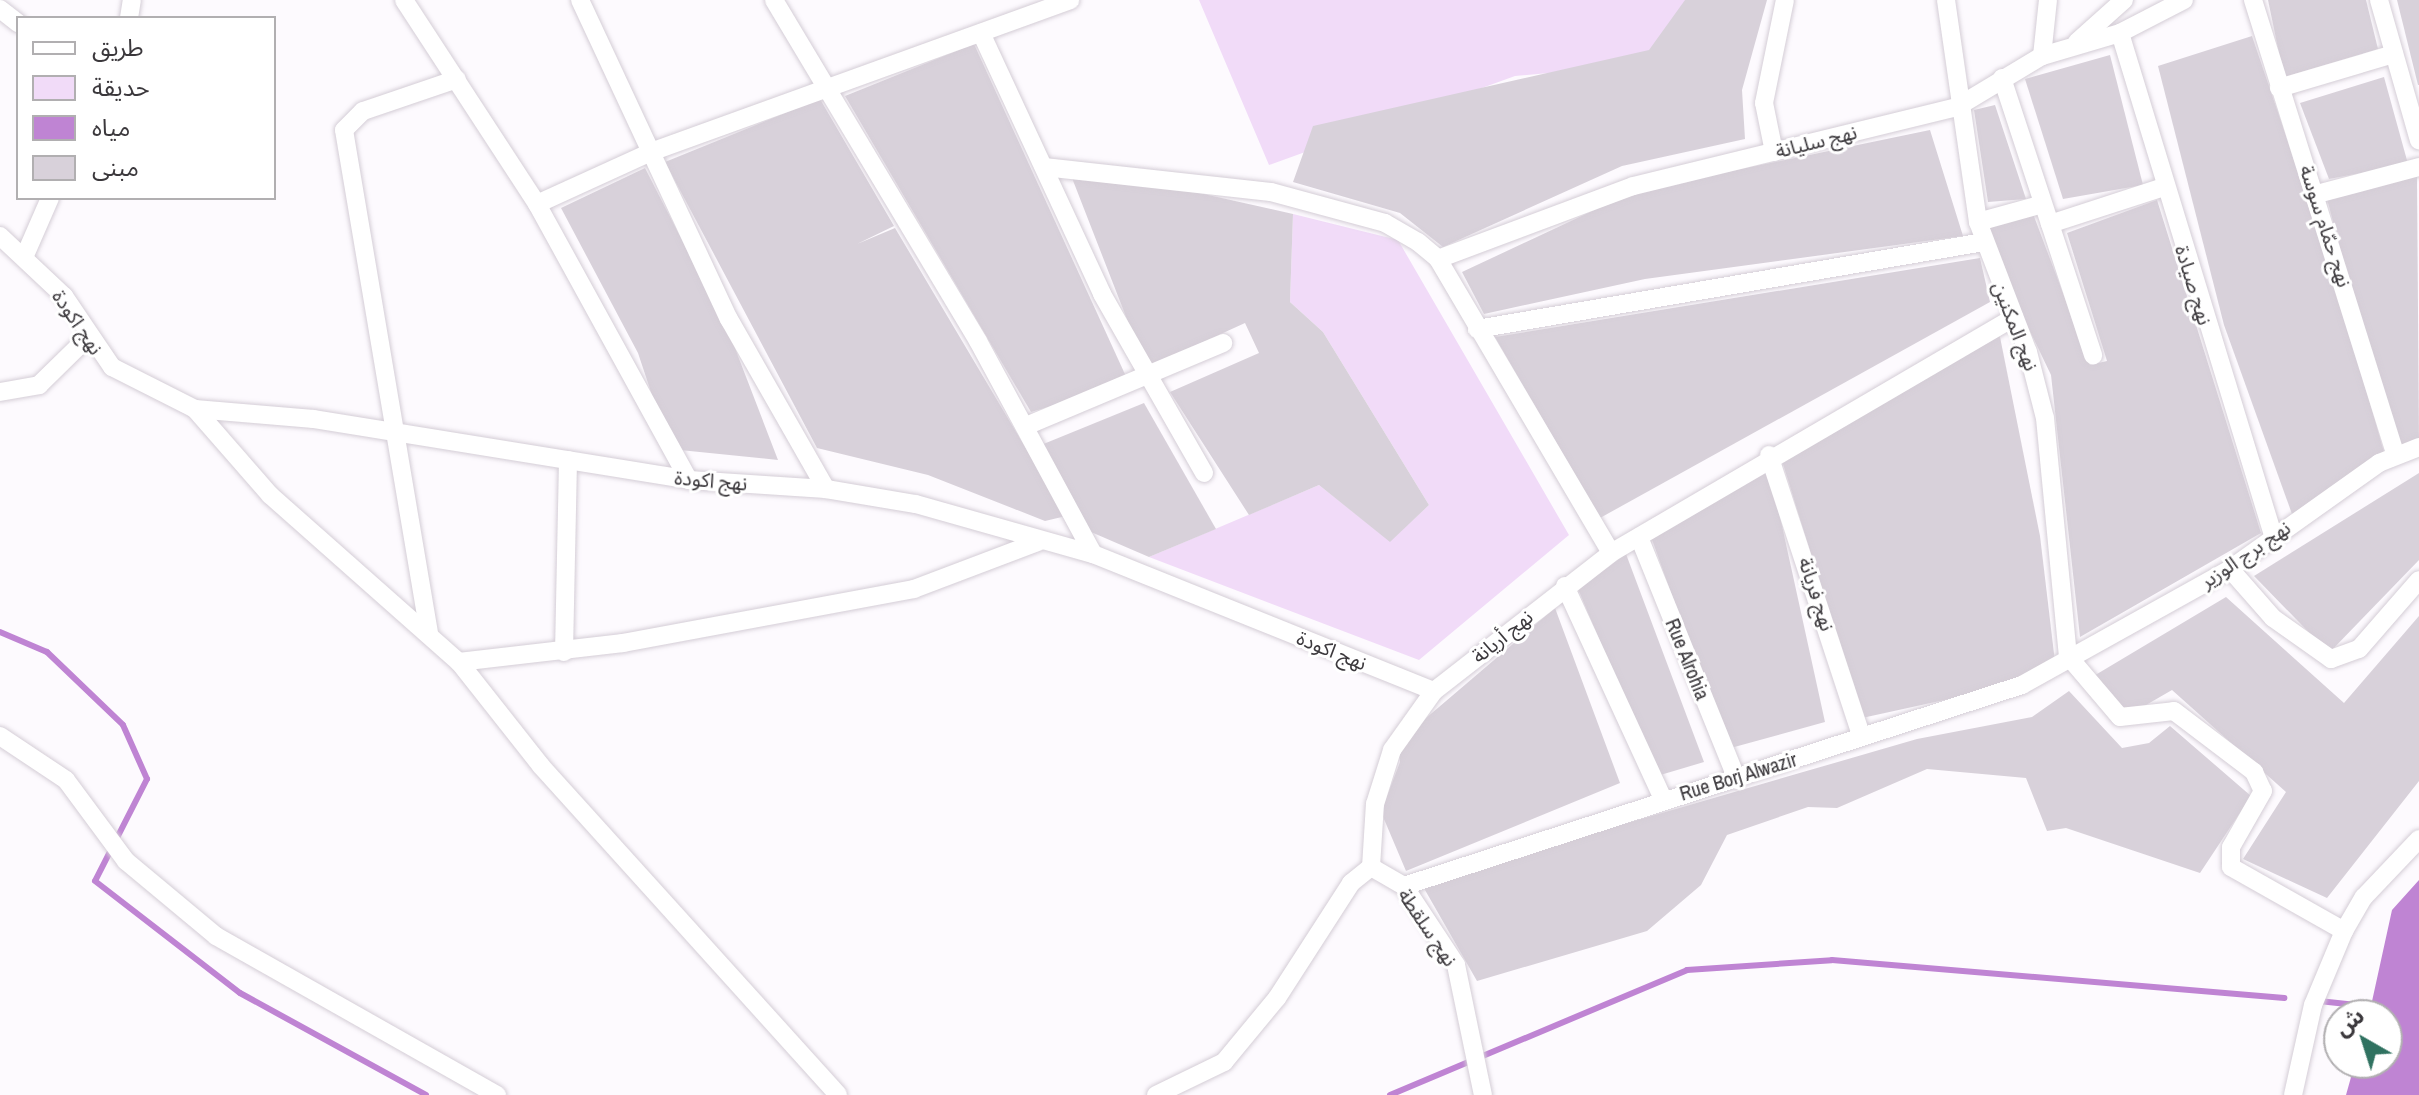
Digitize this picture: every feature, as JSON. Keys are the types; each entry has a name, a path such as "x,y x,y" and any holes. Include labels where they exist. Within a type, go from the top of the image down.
{"street":[{"path":"404,0 537,204 689,480"},
{"path":"580,0 729,319 826,489"},
{"path":"774,0 828,86 1026,426 1093,554"},
{"path":"537,204 651,152 828,86 982,35 1070,0"},
{"path":"1774,152 1764,103 1785,0"},
{"name":"نهج المكنين","path":"1946,0 1957,107 1978,222 2045,418 2068,656"},
{"path":"2042,56 2048,0"},
{"path":"2075,44 2124,0"},
{"name":"نهج سليانة","path":"1438,259 1633,186 1957,107 2042,56 2120,33 2184,0"},
{"name":"نهج حمّام سوسة","path":"2253,0 2279,88 2317,194 2395,453"},
{"path":"2379,0 2419,140"},
{"path":"0,9 16,21"},
{"name":"نهج صيادة","path":"2120,33 2164,187 2273,535"},
{"path":"982,35 1146,380 1204,473"},
{"path":"2279,88 2394,54"},
{"path":"2002,78 2093,355"},
{"path":"429,633 392,431 344,130 363,111 457,79"},
{"path":"1044,167 1271,192 1385,223 1438,259 1611,553"},
{"path":"2317,194 2419,167"},
{"path":"2050,224 2164,187"},
{"path":"26,253 49,200"},
{"path":"1978,222 2043,204"},
{"name":"نهج اكودة","path":"0,236 26,253 64,296 87,338 112,367 195,409 392,431 689,480 826,489 916,504 1038,542 1093,554 1434,691"},
{"path":"1477,329 1984,242"},
{"name":"نهج أريانة","path":"1371,867 1375,804 1392,750 1434,691 1611,553 1769,455 2013,318"},
{"path":"0,392 39,385 87,338"},
{"path":"1026,426 1146,380 1223,343"},
{"path":"195,409 270,495 459,662 541,766 838,1095"},
{"name":"نهج برج الوزير","path":"2068,656 2230,569 2273,535 2395,453 2419,447"},
{"name":"نهج فريانة","path":"1769,455 1861,734"},
{"path":"564,652 568,460"},
{"name":"Rue Alrohia","path":"1639,537 1737,780"},
{"path":"459,662 564,652 914,589 1038,542"},
{"path":"2230,569 2273,618 2331,659 2359,649 2419,580"},
{"path":"1565,586 1663,799"},
{"path":"2068,656 2120,717 2174,711 2254,772 2263,791 2231,847 2231,867 2344,931"},
{"name":"Rue Borj Alwazir","path":"1404,886 1663,799 1737,780 1861,734 2022,685 2068,656"},
{"path":"0,736 66,780 126,861 216,936 497,1095"},
{"path":"2293,1095 2313,1005 2344,931 2364,897 2419,839"},
{"path":"1156,1095 1205,1075 1233,1052 1351,883 1371,867"},
{"name":"نهج سلقطة","path":"1371,867 1404,886 1462,982 1483,1095"}],"green space":[{"path":"1199,0 1698,0 1659,63 1515,76 1269,165"},
{"path":"1293,214 1398,240 1569,535 1419,660 1149,557 1319,485 1390,541 1429,505 1323,332 1290,302"}],"water":[{"path":"2419,880 2419,1095 2346,1095 2350,1079 2403,1079 2403,999 2373,999 2392,910"}],"building":[{"path":"1685,0 1767,0 1742,90 1745,139 1622,166 1443,247 1400,213 1293,182 1313,126 1649,50"},
{"path":"2268,0 2366,0 2378,49 2284,77"},
{"path":"2397,0 2419,0 2419,85 2418,85"},
{"path":"2252,36 2337,287 2385,456 2292,514 2224,325 2158,66"},
{"path":"974,44 1129,383 1031,412 845,96"},
{"path":"2110,55 2143,185 2063,199 2025,79"},
{"path":"2384,77 2408,164 2329,179 2300,103"},
{"path":"820,99 894,226 857,244 895,228 1066,516 1045,521 928,475 817,448 665,162"},
{"path":"1995,105 2026,199 1988,202 1974,110"},
{"path":"1930,130 1963,236 1645,279 1484,314 1462,272 1635,191"},
{"path":"645,168 728,330 778,460 670,449 638,353 561,208"},
{"path":"2417,176 2419,445 2395,451 2327,199"},
{"path":"1072,178 1177,188 1293,214 1290,302 1323,332 1429,505 1390,542 1319,485 1249,515 1170,392 1259,353 1245,323 1146,368"},
{"path":"2157,200 2261,533 2080,637 2051,375 1982,231 2032,211 2090,365 2107,361 2067,233"},
{"path":"1980,258 1990,302 1600,518 1495,337"},
{"path":"1998,327 2040,536 2055,662 1990,690 1862,718 1779,451"},
{"path":"1144,403 1216,529 1149,557 1091,532 1041,445"},
{"path":"1770,471 1825,722 1727,749 1650,534"},
{"path":"2419,473 2419,560 2329,653 2254,576"},
{"path":"1626,554 1704,762 1657,776 1578,589"},
{"path":"2226,597 2344,703 2419,616 2419,781 2327,898 2243,859 2286,792 2172,690 2127,716 2092,677"},
{"path":"1555,608 1620,783 1406,871 1381,812 1400,762 1398,742"},
{"path":"2069,691 2122,748 2149,743 2170,726 2251,796 2200,873 2066,828 2047,831 2026,778 1927,769 1837,808 1808,807 1727,835 1701,885 1647,931 1477,981 1421,883 1917,739 2032,717"}],"waterway":[{"path":"0,632 47,652 123,725 147,779 95,881 240,993 426,1095"},
{"path":"1390,1095 1687,970 1832,960 2284,998"},
{"path":"2319,1001 2323,1001"}]}
